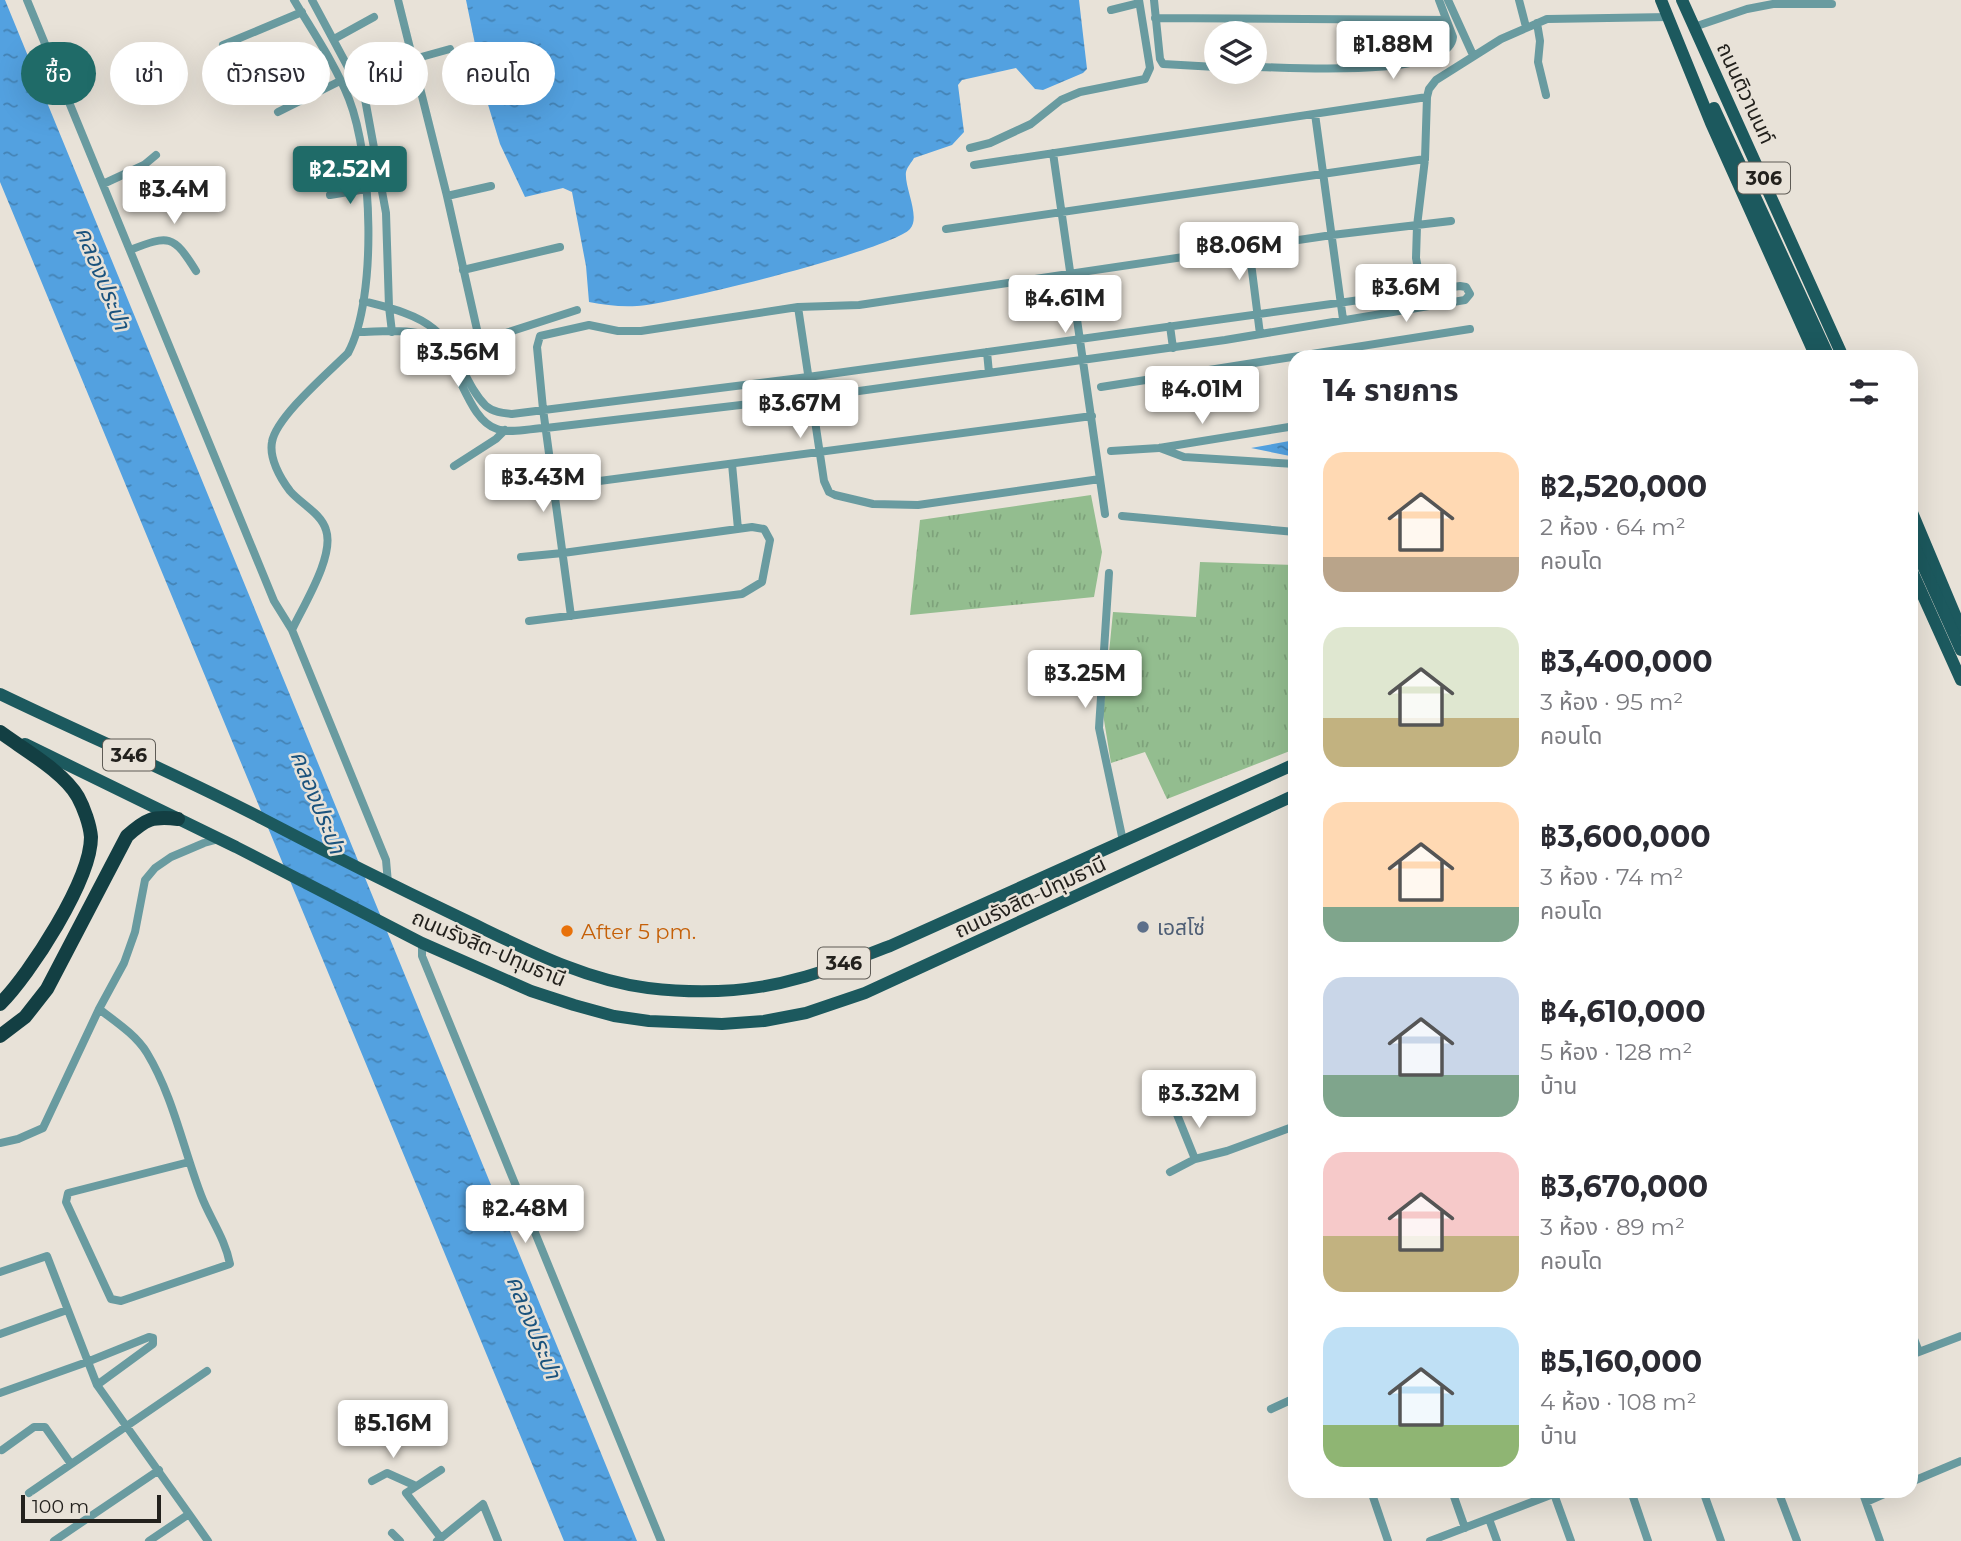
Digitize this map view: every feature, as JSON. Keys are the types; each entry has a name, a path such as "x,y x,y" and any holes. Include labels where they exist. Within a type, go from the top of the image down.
{"highway":[{"path":"0,732 58,775 77,795 91,836 78,888 25,976 0,1004"},
{"path":"0,1036 25,1017 47,989 127,836 142,822 157,816 178,819"}],"main road":[{"name":"ถนนติวานนท์","path":"1661,0 1717,135 1813,350"},
{"name":"ถนนติวานนท์","path":"1682,0 1840,350"},
{"name":"306","path":"1669,17 1746,174 1826,350"},
{"path":"1918,526 1960,624 1945,633 1944,643"},
{"path":"1918,555 1961,650"},
{"path":"1918,586 1961,680"},
{"name":"ถนนรังสิต-ปทุมธานี","path":"0,694 257,816 544,958 579,972 649,988 708,991 779,983 829,969 890,946 1288,767"},
{"name":"ถนนรังสิต-ปทุมธานี","path":"0,732 236,847 422,943 531,991 614,1016 649,1021 722,1024 786,1018 836,1004 1288,799"}],"street":[{"path":"27,0 274,601 292,630 386,860 382,880"},
{"path":"292,630 324,562 326,530 314,513 290,491 276,468 271,443 281,421 348,353 357,332 363,301 369,238 369,211 361,142 349,99 294,0"},
{"path":"312,0 344,57"},
{"path":"398,0 409,42"},
{"path":"1154,0 1160,59 1163,64 1204,66"},
{"path":"1267,66 1393,67 1438,55 1448,49 1453,37 1440,0"},
{"path":"1448,0 1473,55"},
{"path":"1519,0 1526,27"},
{"path":"970,148 990,143 1031,124 1069,96 1145,79 1150,68 1139,1 1111,10"},
{"path":"1694,27 1746,9 1773,4 1832,4"},
{"path":"230,42 302,12"},
{"path":"334,39 374,17"},
{"path":"1425,306 1416,258 1417,226 1425,159 1427,97 1436,80 1473,55 1537,23 1561,18 1669,17"},
{"path":"1156,18 1446,20"},
{"path":"1537,23 1540,41 1538,62 1546,95"},
{"path":"278,112 340,81"},
{"path":"974,164 1427,97"},
{"path":"365,105 386,212 392,332"},
{"path":"425,105 476,329 487,339 577,310"},
{"path":"1315,114 1343,319"},
{"path":"1053,153 1105,514"},
{"path":"103,184 156,156"},
{"path":"946,229 1425,159"},
{"path":"131,171 146,201 180,189"},
{"path":"447,196 491,186"},
{"path":"330,195 366,189"},
{"path":"571,615 543,409 537,347 540,336 589,325 618,331 641,331 798,307 859,305 1332,235 1451,221"},
{"path":"130,250 171,240 179,245 196,271"},
{"path":"463,270 560,247"},
{"path":"1249,247 1260,334"},
{"path":"357,332 417,333 429,338 445,354 476,410 488,424 505,430 546,428 811,397 1173,348 1465,300 1470,294 1466,286 1460,286 808,377 512,414 487,408 450,345 434,328 389,307 363,301"},
{"path":"798,307 818,452 824,481 830,492 873,504 918,505 1100,479"},
{"path":"1170,326 1173,348"},
{"path":"1363,350 1470,329"},
{"path":"987,352 989,373"},
{"path":"1101,387 1288,361"},
{"path":"510,491 1091,416"},
{"path":"1111,451 1159,448 1288,427"},
{"path":"454,466 496,439 505,430"},
{"path":"1159,448 1184,457 1288,464"},
{"path":"732,464 738,529"},
{"path":"1122,516 1288,531"},
{"path":"522,557 563,554 738,529 764,529 770,540 762,582 754,589 727,597 529,621"},
{"path":"1110,573 1099,728 1123,841"},
{"path":"0,1143 18,1139 43,1128 99,1009 124,963 135,932 145,880 155,868 171,857 219,839"},
{"path":"422,943 422,956 661,1541"},
{"path":"99,1009 124,1028 146,1051 163,1086 202,1197 225,1241 230,1264 121,1301 111,1299 66,1202 68,1193 189,1162"},
{"path":"1176,1112 1195,1159"},
{"path":"1170,1172 1195,1159 1227,1151 1288,1129"},
{"path":"0,1272 47,1256 97,1385 208,1541"},
{"path":"0,1334 67,1310"},
{"path":"0,1393 87,1363 151,1336 154,1339 153,1344 97,1385"},
{"path":"1918,1353 1961,1336"},
{"path":"29,1493 207,1371"},
{"path":"1271,1409 1288,1401"},
{"path":"2,1450 34,1427 45,1427 71,1464"},
{"path":"1918,1479 1961,1461"},
{"path":"54,1541 159,1470"},
{"path":"441,1470 406,1493 439,1539 483,1504 498,1541"},
{"path":"372,1481 387,1473 416,1486"},
{"path":"1373,1498 1388,1541"},
{"path":"1454,1498 1465,1528"},
{"path":"1430,1541 1543,1498"},
{"path":"1560,1498 1571,1541"},
{"path":"1633,1498 1648,1541"},
{"path":"1706,1498 1721,1541"},
{"path":"1782,1498 1797,1541"},
{"path":"1865,1498 1880,1541"},
{"path":"1866,1502 1875,1498"},
{"path":"149,1541 189,1514"},
{"path":"1489,1518 1497,1541"},
{"path":"392,1534 400,1541"}],"green space":[{"path":"1091,495 1102,552 1094,597 910,615 920,520"},
{"path":"1200,562 1288,565 1288,752 1167,799 1145,752 1111,763 1103,714 1113,612 1196,617"}],"water":[{"name":"คลองประปา","path":"0,0 5,0 22,42 21,105 48,105 637,1541 564,1541 0,182"},
{"path":"466,0 1079,0 1087,69 1043,90 1035,89 1016,68 962,80 958,85 964,132 952,145 914,158 906,172 913,224 910,229 894,238 864,250 780,275 658,303 625,306 589,302 586,266 572,192 563,188 525,197 500,144 488,105 555,105 555,42 475,42"},
{"path":"1288,441 1288,456 1251,448"}],"place":[{"name":"เอสโซ่","path":"1143,927"},
{"name":"After 5 pm.","path":"567,931"}]}
